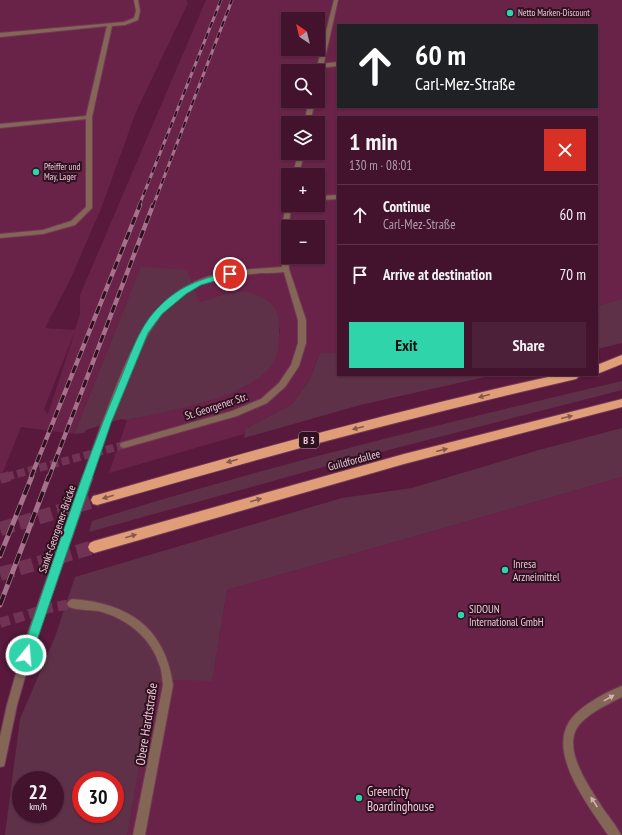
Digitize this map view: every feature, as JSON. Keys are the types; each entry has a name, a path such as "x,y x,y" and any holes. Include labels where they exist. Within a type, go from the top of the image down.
{"highway":[{"path":"598,370 622,359"},
{"path":"598,370 622,365"},
{"name":"B 3","path":"97,500 266,451 572,376"},
{"name":"Guildfordallee","path":"94,547 389,464 622,403"}],"street":[{"path":"0,35 126,24 136,19 138,11 136,0"},
{"path":"320,64 336,0"},
{"path":"0,236 43,232 73,223 89,208 89,117 110,25"},
{"path":"325,65 337,64"},
{"path":"0,126 89,117"},
{"path":"325,198 337,197"},
{"name":"St. Georgener Str.","path":"124,445 234,414 264,401 282,385 295,366 302,343 302,320 286,269 284,232 288,212"},
{"name":"Sankt-Georgener-Brücke","path":"0,762 12,705 30,642 106,423 145,331 159,312 183,292 198,283 238,273 286,269"},
{"name":"Obere Hardtstraße","path":"72,604 88,604 124,615 140,626 153,641 164,664 168,685 139,835"},
{"path":"615,835 583,786 572,763 568,741 572,726 593,707 622,691"}],"shaded area":[{"path":"0,0 186,0 188,3 136,112 102,206 71,278 45,328 75,330 80,314 80,295 206,0 622,0 622,299 598,306 598,116 337,116 337,353 320,353 309,381 292,404 245,429 244,434 109,473 127,420 199,404 245,387 263,374 275,358 280,330 266,300 246,292 232,292 199,302 127,302 74,434 21,427 0,479","holes":["75,331 48,414 44,409"]},
{"path":"141,267 187,270 199,302 228,293 240,292 246,292 262,297 273,305 277,313 279,341 275,359 267,370 252,382 237,391 219,398 180,409 127,420 121,419 86,430 84,433 74,434"},
{"path":"622,299 622,343 598,349 598,306"},
{"path":"320,353 337,353 337,376 490,376 360,405 244,438 245,429 292,404 309,381"},
{"path":"622,381 622,390 334,464 89,532 92,521 223,482 422,429"},
{"path":"622,428 622,477 227,590 212,681 180,680 150,684 151,704 127,835 5,835 12,781 12,823 64,823 64,771 13,771 20,719 55,637 75,577 342,498 412,488 539,450"},
{"path":"622,477 622,835 127,835 151,704 150,684 180,680 212,680 227,590"}],"tunnel":[{"path":"6,477 124,445"},
{"path":"0,479 10,476"},
{"path":"0,529 97,500"},
{"path":"0,574 94,547"},
{"path":"0,623 49,608 72,604"}],"railway":[{"path":"139,206 221,0"},
{"path":"153,206 232,0"},
{"path":"31,477 140,205"},
{"path":"49,477 153,205"},
{"path":"0,556 32,476"},
{"path":"0,605 49,476"}],"place":[{"name":"Netto Marken-Discount","path":"510,13"},
{"name":"Pfeiffer und May, Lager","path":"36,172"},
{"name":"Inresa Arzneimittel","path":"505,570"},
{"name":"SIDOUN International GmbH","path":"461,615"},
{"name":"Greencity Boardinghouse","path":"359,798"}],"route":[{"path":"26,655 106,423 145,331 159,312 183,292 198,283 230,274"}]}
